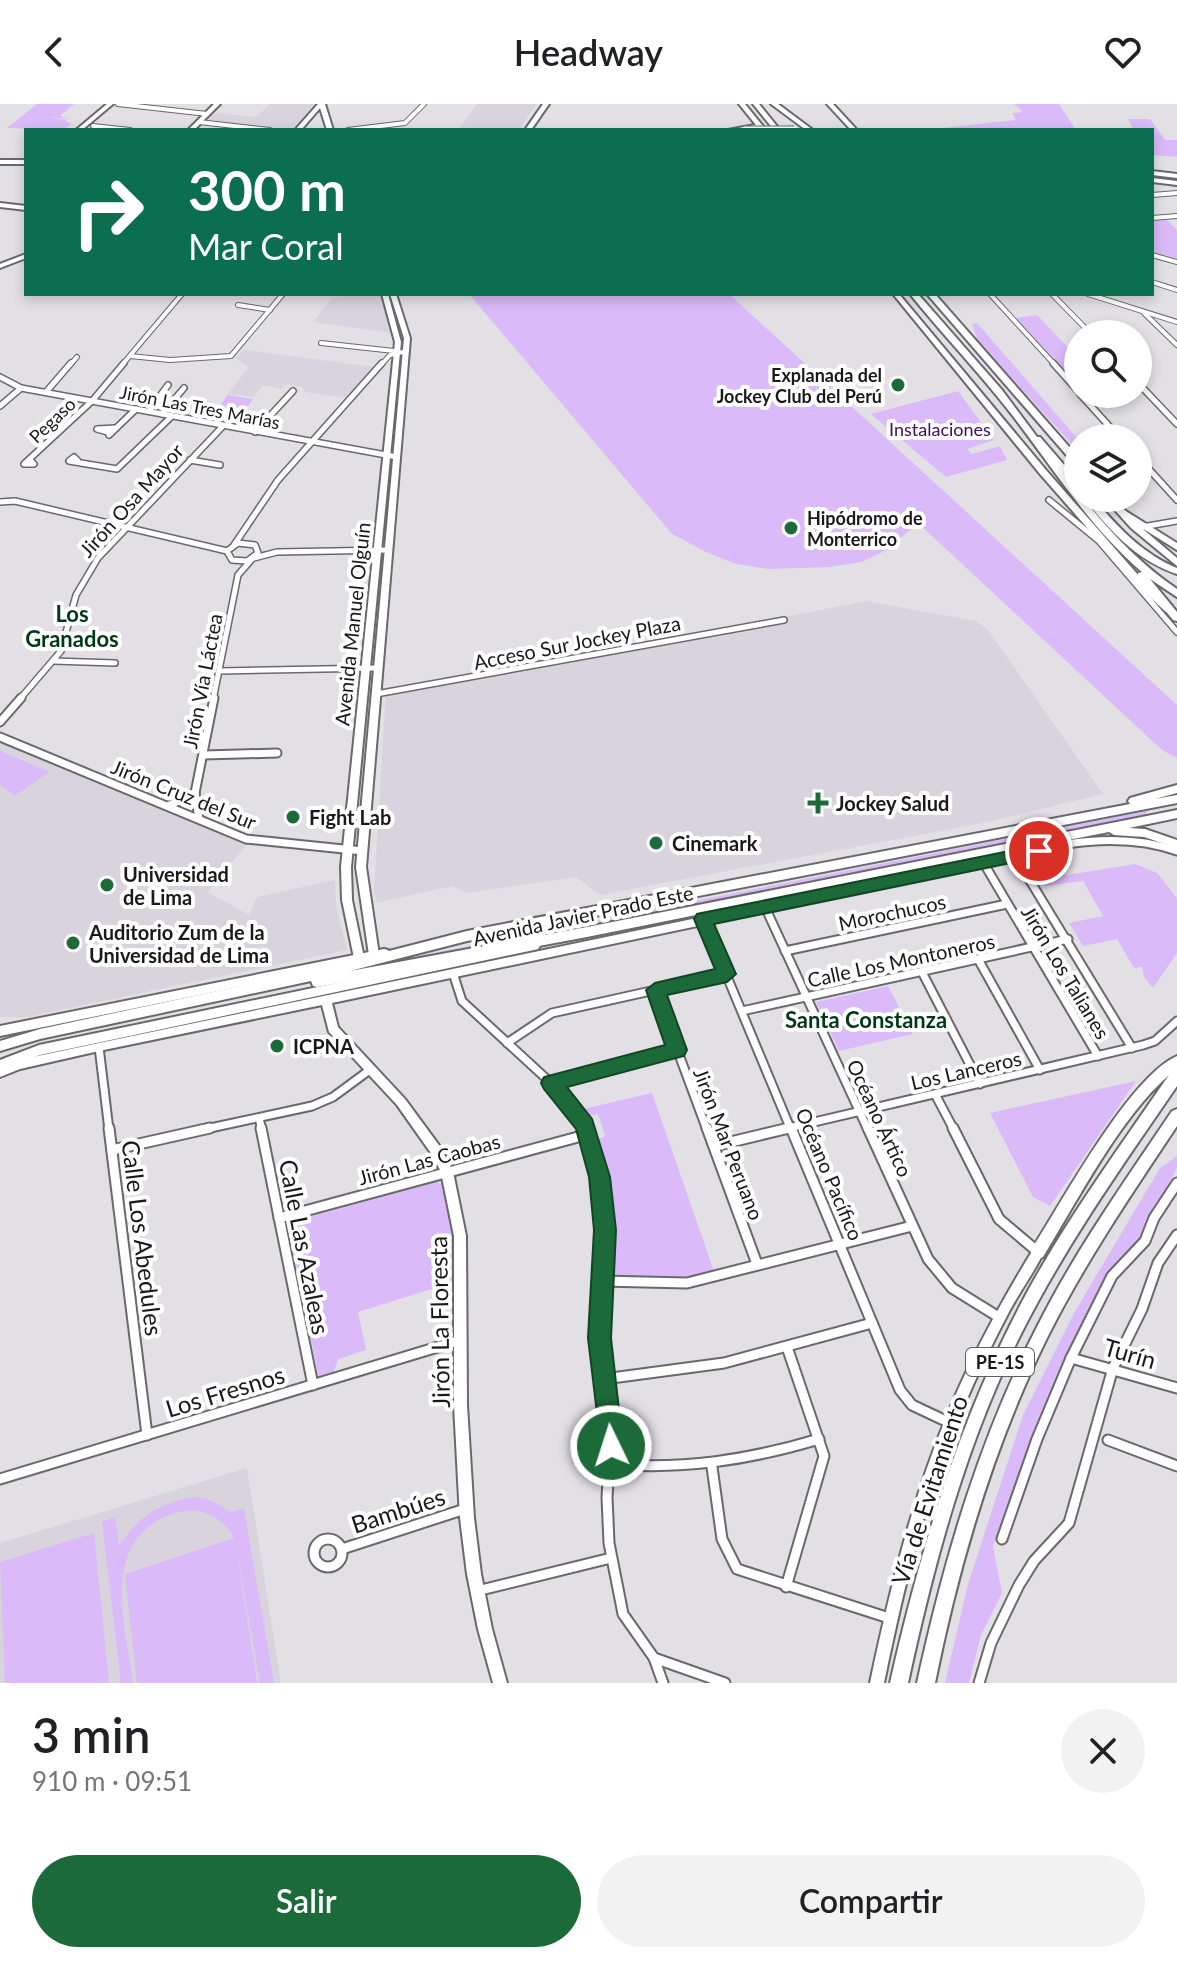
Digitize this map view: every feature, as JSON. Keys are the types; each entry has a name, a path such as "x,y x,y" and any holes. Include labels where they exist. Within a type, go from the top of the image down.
{"highway":[{"path":"745,104 762,128"},
{"path":"756,104 773,128"},
{"path":"771,104 790,128"},
{"path":"771,104 807,128"},
{"path":"916,296 1064,476"},
{"path":"933,296 1064,447"},
{"path":"1043,472 1064,482"},
{"path":"1092,512 1175,615"},
{"path":"1123,512 1177,563"},
{"path":"1124,554 1177,594"},
{"path":"1111,811 1148,796 1177,789"},
{"name":"Avenida Javier Prado Este","path":"467,936 1177,799"},
{"name":"Avenida Javier Prado Este","path":"587,932 980,858 1074,833 1177,814"},
{"path":"1039,851 1074,833 1123,830 1177,844"},
{"path":"965,866 980,858"},
{"path":"813,897 829,884"},
{"path":"0,1046 40,1034 587,932"},
{"path":"0,1054 59,1036 467,936"},
{"path":"1038,1252 1123,1122 1157,1079 1177,1061"},
{"name":"Vía de Evitamiento","path":"899,1683 933,1542 965,1446 994,1373 1056,1255 1177,1075"},
{"name":"PE-1S","path":"926,1683 962,1534 1013,1393 1077,1268 1177,1115"}],"main road":[{"path":"0,160 24,160"},
{"path":"1100,512 1128,544 1151,560 1177,571"},
{"path":"1124,512 1142,527 1177,547"},
{"name":"Avenida Javier Prado Este","path":"0,1065 39,1050 525,948 587,932"},
{"name":"Avenida Javier Prado Este","path":"0,1031 467,936"},
{"path":"487,966 525,948"}],"street":[{"path":"81,128 110,104"},
{"path":"90,128 118,104 207,114"},
{"path":"193,128 217,104"},
{"path":"364,128 405,123 424,104"},
{"path":"527,128 544,104"},
{"path":"821,104 843,128"},
{"path":"830,104 852,128"},
{"path":"300,128 322,107 329,128"},
{"path":"199,122 252,128"},
{"path":"1154,178 1177,180"},
{"path":"1154,195 1177,195"},
{"path":"0,205 24,208"},
{"path":"1154,218 1177,216"},
{"path":"1154,256 1177,262"},
{"path":"0,266 24,259"},
{"path":"0,266 24,259"},
{"path":"1154,283 1177,290"},
{"name":"Pegaso","path":"30,460 92,401 180,296"},
{"path":"130,356 170,360 231,356 281,296"},
{"name":"Avenida Manuel Olguín","path":"359,958 346,893 347,850 395,372 406,329 386,296"},
{"name":"Avenida Manuel Olguín","path":"393,296 393,305"},
{"path":"898,296 1043,472 1158,603 1175,615"},
{"path":"992,296 1064,376"},
{"path":"1054,296 1077,320"},
{"path":"1096,296 1177,322"},
{"path":"238,305 270,310"},
{"path":"1143,311 1177,345"},
{"path":"1155,324 1166,318"},
{"path":"321,343 400,352"},
{"path":"228,555 246,535 262,500 377,370 400,352"},
{"name":"Avenida Manuel Olguín","path":"374,955 362,889 363,851 397,457 400,352"},
{"path":"46,392 77,357"},
{"path":"377,370 395,372"},
{"name":"Jirón Las Tres Marías","path":"0,377 21,388 387,458 397,457"},
{"path":"149,411 168,385"},
{"path":"0,406 21,388"},
{"path":"162,414 184,388"},
{"path":"255,432 293,391"},
{"path":"1152,396 1174,416 1177,424"},
{"path":"1093,408 1107,424"},
{"path":"112,432 136,409"},
{"path":"78,461 117,469 172,416"},
{"name":"Jirón Osa Mayor","path":"0,722 61,651 76,595 85,576 223,426"},
{"path":"190,460 220,465"},
{"path":"1152,472 1177,500"},
{"path":"1049,500 1099,541 1177,632"},
{"path":"0,502 15,501 128,527 228,555 236,561 277,552 388,550"},
{"path":"1142,527 1177,521"},
{"path":"228,555 238,575 258,553 246,535"},
{"path":"234,545 256,546 277,552"},
{"name":"Jirón Vía Láctea","path":"199,819 195,793 238,575"},
{"name":"Acceso Sur Jockey Plaza","path":"376,689 784,620"},
{"path":"54,661 115,663"},
{"path":"221,671 378,668"},
{"path":"365,683 376,689"},
{"name":"Jirón Cruz del Sur","path":"0,737 253,841 363,851"},
{"path":"204,755 277,753"},
{"path":"167,806 195,793"},
{"name":"Avenida Javier Prado Este","path":"980,858 1015,856 1124,838 1156,843 1177,851"},
{"path":"1015,856 1132,1048 1155,1041 1177,1021"},
{"name":"Jirón Los Talianes","path":"980,858 1098,1056"},
{"name":"Avenida Javier Prado Este","path":"0,1072 27,1062 965,866"},
{"name":"Morochucos","path":"785,951 1007,904"},
{"name":"Océano Ártico","path":"765,907 938,1276 997,1316"},
{"name":"Océano Pacífico","path":"703,919 905,1398 948,1422"},
{"name":"Calle Los Montoneros","path":"742,1011 1068,939"},
{"path":"978,959 1040,1070"},
{"path":"922,972 980,1084"},
{"path":"453,973 462,1001 551,1083 589,1134 600,1177 605,1230 599,1338 610,1418 607,1514 611,1558 623,1614 636,1637 654,1658 663,1683"},
{"path":"507,1043 552,1013 727,974"},
{"name":"Jirón Mar Peruano","path":"655,990 757,1264"},
{"name":"Jirón La Floresta","path":"326,1000 333,1029 425,1132 447,1172 460,1236 465,1509 475,1592 500,1683"},
{"name":"Calle Los Abedules","path":"99,1047 147,1435"},
{"name":"Los Lanceros","path":"714,1146 1132,1048"},
{"path":"551,1083 677,1050"},
{"path":"112,1150 319,1104 371,1069"},
{"path":"877,1683 889,1618 924,1485 948,1422 997,1316 1038,1252 999,1219 935,1094"},
{"name":"Calle Las Azaleas","path":"259,1118 313,1385"},
{"name":"Jirón Las Caobas","path":"279,1218 589,1134"},
{"path":"1002,1539 1037,1439 1071,1358 1112,1276 1145,1241 1154,1218 1177,1183"},
{"path":"601,1281 687,1283 912,1226"},
{"path":"979,1683 991,1643 1012,1598 1034,1561 1069,1523 1076,1506 1094,1425 1113,1368 1142,1309 1158,1263 1177,1235"},
{"path":"604,1379 724,1363 872,1323"},
{"name":"Los Fresnos","path":"0,1479 461,1340"},
{"path":"786,1587 822,1466 819,1439 787,1347"},
{"name":"Turín","path":"1071,1358 1177,1388"},
{"path":"610,1464 670,1469 712,1467 819,1439"},
{"path":"1108,1440 1177,1466"},
{"path":"712,1467 729,1558 743,1573 889,1618"},
{"name":"Bambúes","path":"342,1549 465,1509"},
{"path":"475,1592 611,1558"},
{"path":"654,1658 718,1682"}],"shaded area":[{"path":"270,104 315,104 294,128 207,121 215,113 256,117"},
{"path":"477,104 536,104 520,128 459,128"},
{"path":"381,296 392,328 389,330 393,333 313,322 332,298"},
{"path":"244,350 374,367 346,398 305,392 302,387 286,384 283,389 263,385 254,397 228,394 248,368 235,357"},
{"path":"866,601 976,621 988,630 1103,794 993,821 600,895 576,877 466,893 452,886 377,903 374,892 386,690 513,670"},
{"name":"Universidad de Lima","path":"0,743 247,844 208,892 249,915 257,897 335,880 336,904 347,950 27,1017 0,1017"},
{"path":"247,1468 281,1683 0,1683 0,1543"}],"green space":[{"path":"37,104 74,104 60,116 70,119 47,117 72,123 66,128 7,128"},
{"path":"1014,104 1059,104 1075,128 942,128 1016,120 1012,113 1023,112"},
{"path":"1128,119 1150,119 1165,140 1177,140 1177,157 1154,155 1154,128 1133,128"},
{"path":"1167,220 1177,230 1177,259 1154,252 1154,221"},
{"name":"Hipódromo de Monterrico","path":"471,296 731,296 1177,705 1177,758 1162,750 918,523 887,550 861,562 830,567 769,569 736,564 672,534"},
{"path":"1037,315 1064,343 1064,371 1016,318"},
{"path":"977,323 1065,424 1064,436 978,341 972,324"},
{"name":"Instalaciones","path":"958,391 994,440 967,449 972,454 1000,446 1007,460 946,477 871,414"},
{"path":"228,395 253,399 235,423 210,419"},
{"path":"0,751 50,772 14,796 0,784"},
{"path":"1146,811 1147,814 494,949 374,965"},
{"path":"1135,864 1157,873 1177,898 1177,953 1153,988 1144,977 1142,967 1134,968 1117,939 1083,946 1069,923 1103,916 1083,881 1046,886 1042,879"},
{"path":"888,986 913,1034 839,1051 816,1002"},
{"path":"1136,1081 1050,1206 1033,1197 990,1113"},
{"path":"652,1093 715,1274 681,1280 609,1278 607,1188 599,1139 605,1136 598,1114 583,1117 579,1110"},
{"path":"1177,1156 1177,1168 1138,1242 1124,1254 1088,1309 1041,1418 993,1546 1002,1593 981,1635 969,1683 945,1683 968,1584 1023,1415 1074,1313 1160,1168"},
{"path":"437,1182 444,1185 452,1223 454,1282 358,1312 366,1350 338,1359 333,1374 319,1379 288,1223"},
{"path":"194,1497 207,1499 232,1512 244,1508 274,1683 260,1683 235,1540 257,1683 137,1683 125,1574 234,1538 219,1520 202,1512 191,1511 175,1513 155,1522 139,1537 128,1554 123,1574 122,1596 133,1683 121,1683 102,1522 115,1517 119,1546 150,1513 170,1503"},
{"path":"94,1533 109,1683 5,1683 0,1562"}],"place":[{"name":"Explanada del Jockey Club del Perú","path":"898,385"},
{"name":"Hipódromo de Monterrico","path":"791,528"},
{"name":"Jockey Salud","path":"818,803"},
{"name":"Fight Lab","path":"293,817"},
{"name":"Cinemark","path":"656,843"},
{"name":"Universidad de Lima","path":"107,885"},
{"name":"Auditorio Zum de la Universidad de Lima","path":"73,943"},
{"name":"ICPNA","path":"277,1046"}],"district":[{"name":"Los Granados","path":"72,626"},
{"name":"Santa Constanza","path":"866,1019"}],"route":[{"path":"611,1446 599,1338 605,1230 600,1177 585,1125 551,1083 677,1050 655,990 727,974 703,919 1039,851"}]}
